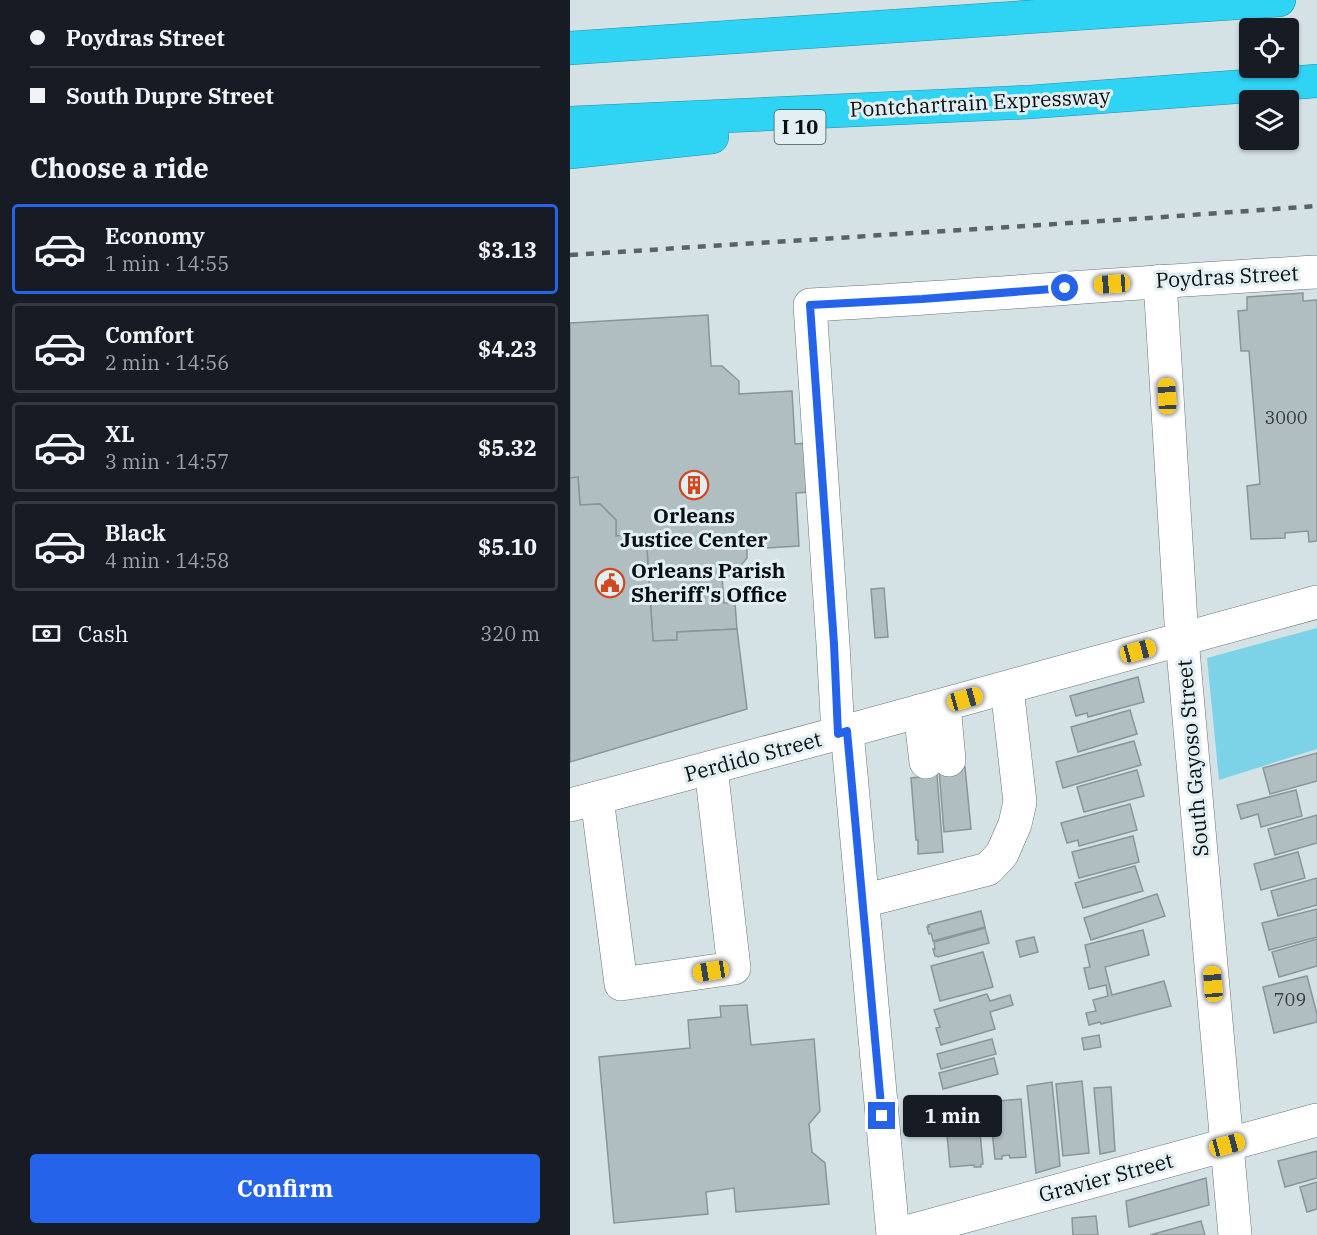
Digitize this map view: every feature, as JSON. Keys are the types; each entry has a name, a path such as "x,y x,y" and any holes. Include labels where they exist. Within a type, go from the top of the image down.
{"highway":[{"path":"570,48 1279,0"},
{"name":"Pontchartrain Expressway","path":"570,123 1030,102 1317,81"},
{"name":"I 10","path":"570,152 1030,102"}],"street":[{"name":"Poydras Street","path":"843,733 834,644 810,305 1317,272"},
{"name":"South Gayoso Street","path":"1160,281 1182,639 1235,1235"},
{"name":"Perdido Street","path":"584,802 1317,602"},
{"path":"863,901 988,869 1002,854 1015,824 1020,802 1007,688"},
{"path":"932,708 938,761"},
{"path":"843,733 863,901 895,1235"},
{"path":"584,802 621,984 734,968 711,768"},
{"name":"Gravier Street","path":"895,1235 1317,1120"}],"shaded area":[{"path":"1317,628 1317,749 1219,780 1207,658"}],"building":[{"path":"1303,293 1303,301 1317,300 1317,541 1309,542 1308,531 1285,533 1285,538 1251,539 1247,486 1260,484 1249,351 1241,351 1238,311 1247,310 1247,297"},
{"name":"Orleans Justice Center","path":"708,315 711,366 722,366 739,381 739,394 792,391 795,444 808,443 811,492 796,493 799,546 747,549 747,558 732,576 722,576 724,603 735,603 737,629 677,632 677,640 653,641 646,534 616,536 616,520 600,504 580,505 578,477 570,478 570,323"},
{"name":"Orleans Parish Sheriff's Office","path":"578,477 580,505 600,504 616,520 616,536 646,534 653,641 677,640 677,632 737,629 747,709 570,762 570,478"},
{"path":"884,588 888,637 875,638 871,589"},
{"path":"1138,677 1144,702 1088,717 1087,713 1076,716 1070,696"},
{"path":"1130,710 1137,734 1078,752 1071,727"},
{"path":"1134,741 1141,765 1063,788 1056,762"},
{"path":"1317,753 1317,781 1270,794 1263,768"},
{"path":"965,767 971,829 944,832 939,770"},
{"path":"1137,770 1144,796 1084,812 1077,787"},
{"path":"937,775 943,852 918,854 911,778"},
{"path":"1296,790 1302,816 1261,827 1258,814 1241,819 1237,805"},
{"path":"1130,804 1137,830 1079,846 1078,840 1067,843 1061,823"},
{"path":"1317,815 1317,843 1275,855 1268,829"},
{"path":"1133,836 1139,862 1079,878 1072,852"},
{"path":"1298,852 1305,878 1261,890 1254,864"},
{"path":"1135,866 1143,891 1083,908 1075,883"},
{"path":"1317,878 1317,905 1278,916 1271,891"},
{"path":"1157,894 1165,916 1091,940 1084,918"},
{"path":"1317,909 1317,937 1269,950 1262,923"},
{"path":"981,911 985,927 933,941 931,933 929,934 928,925"},
{"path":"985,928 989,943 935,956 934,942"},
{"path":"1143,930 1149,955 1105,967 1112,995 1164,981 1171,1006 1089,1025 1086,1013 1096,1011 1093,1000 1108,996 1106,985 1089,989 1084,968 1090,967 1085,945"},
{"path":"1034,937 1038,952 1020,957 1016,941"},
{"path":"1317,939 1317,966 1279,977 1272,952"},
{"path":"983,952 993,987 940,1001 931,966"},
{"path":"1307,976 1317,1022 1274,1033 1263,987"},
{"path":"987,994 990,1001 1010,995 1013,1005 990,1012 995,1029 941,1045 936,1028 940,1027 934,1010"},
{"path":"747,1005 751,1045 814,1039 820,1111 809,1124 812,1152 825,1163 829,1204 736,1212 734,1188 706,1192 708,1214 614,1223 599,1057 690,1048 688,1020 721,1017 720,1006"},
{"path":"1099,1035 1101,1047 1084,1050 1082,1038"},
{"path":"992,1039 996,1054 941,1069 937,1054"},
{"path":"994,1058 998,1074 943,1089 939,1073"},
{"path":"1082,1081 1089,1153 1063,1156 1056,1084"},
{"path":"1052,1082 1060,1166 1036,1173 1027,1086"},
{"path":"1111,1087 1115,1151 1100,1154 1094,1088"},
{"path":"1021,1099 1026,1157 1010,1158 1009,1155 1002,1156 1002,1159 995,1159 989,1102"},
{"path":"978,1111 983,1164 981,1167 974,1167 974,1165 950,1167 945,1114"},
{"path":"1317,1151 1317,1178 1285,1187 1278,1161"},
{"path":"1206,1178 1209,1205 1129,1227 1126,1201"},
{"path":"1317,1182 1317,1209 1307,1212 1300,1187"},
{"path":"1096,1216 1098,1235 1073,1235 1072,1218"},
{"path":"1201,1221 1205,1235 1150,1235"}],"railway":[{"path":"570,255 1317,206"}],"place":[{"name":"Orleans Justice Center","path":"694,485"},
{"name":"Orleans Parish Sheriff's Office","path":"610,583"}],"route":[{"path":"882,1116 847,731 838,734 834,644 810,305 1065,288"}]}
